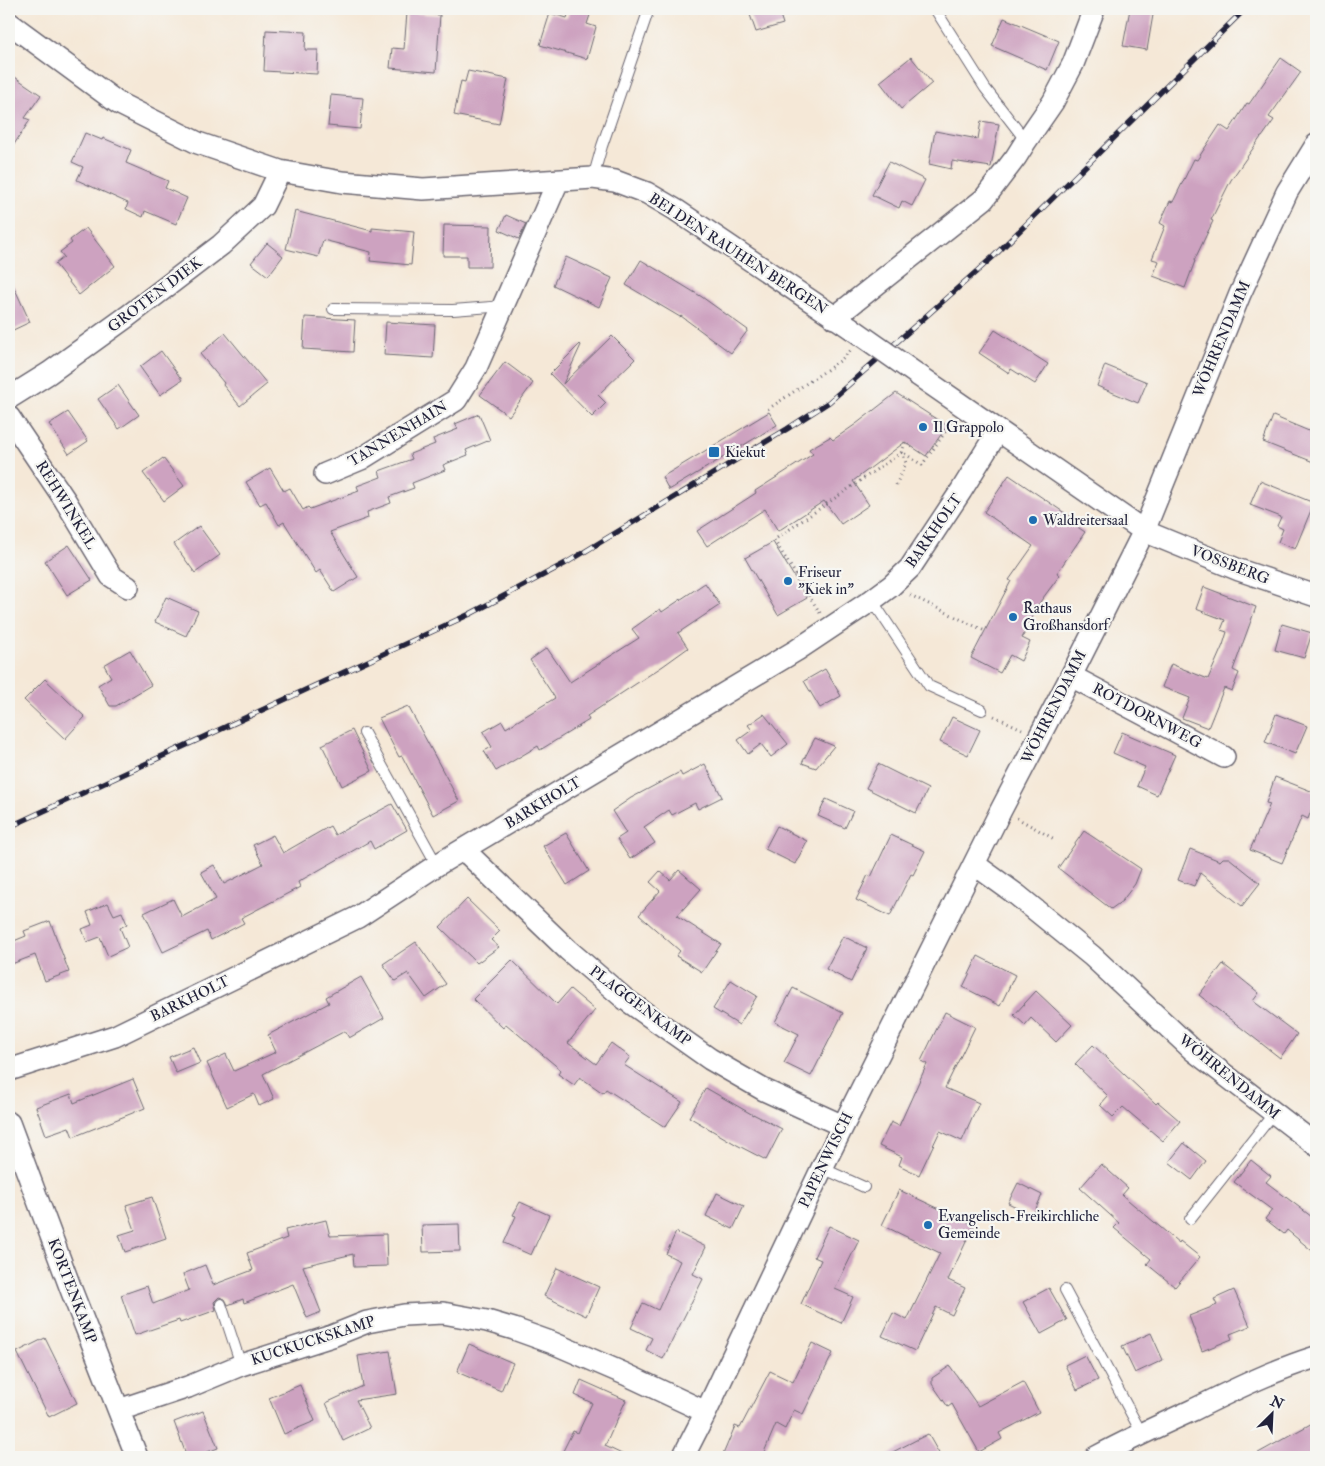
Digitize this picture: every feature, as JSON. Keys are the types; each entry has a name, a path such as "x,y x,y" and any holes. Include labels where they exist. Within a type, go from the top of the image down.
{"street":[{"path":"842,323 984,199 1016,157 1053,102 1073,64 1094,9"},
{"name":"BEI DEN RAUHEN BERGEN","path":"9,23 118,103 198,143 280,171 342,182 423,188 593,178 614,181 648,193 842,323 1144,531"},
{"name":"WÖHRENDAMM","path":"1316,145 1287,192 1240,294 1144,531 974,864 1017,895 1084,950 1194,1051 1316,1146"},
{"name":"GROTEN DIEK","path":"9,398 128,316 221,245 263,206 280,171"},
{"name":"TANNENHAIN","path":"325,474 360,459 456,400 476,368 558,181"},
{"name":"REHWINKEL","path":"9,417 65,500 110,576 128,587"},
{"name":"BARKHOLT","path":"9,1070 115,1036 358,917 437,865 797,650 872,600 891,586 910,568 961,492 998,431"},
{"name":"VOSSBERG","path":"1144,531 1239,570 1316,596"},
{"name":"ROTDORNWEG","path":"1071,676 1224,757"},
{"name":"PLAGGENKAMP","path":"464,850 568,950 625,999 718,1063 764,1090 843,1126"},
{"name":"PAPENWISCH","path":"683,1457 822,1168 974,864"},
{"name":"KORTENKAMP","path":"9,1123 72,1292 137,1457"},
{"name":"KUCKUCKSKAMP","path":"119,1410 367,1322 404,1315 443,1313 487,1321 530,1334 625,1374 706,1412"},
{"path":"1096,1457 1125,1441 1227,1393 1294,1364 1316,1357"}],"lane":[{"path":"593,178 602,146 650,9"},
{"path":"935,9 985,88 1026,141"},
{"path":"333,310 453,310 504,306"},
{"path":"872,600 929,686 982,710"},
{"path":"364,732 437,865"},
{"path":"1190,1219 1274,1113"},
{"path":"822,1168 864,1187"},
{"path":"1065,1290 1142,1434"},
{"path":"220,1304 242,1365"}],"path":[{"path":"768,410 840,361"},
{"path":"902,452 922,465 963,407"},
{"path":"896,485 906,463 902,452 905,442"},
{"path":"829,629 774,540 902,452"},
{"path":"891,586 985,631"},
{"path":"982,710 1039,737"},
{"path":"1001,810 1056,840"}],"building":[{"path":"570,9 592,9 587,24 596,27 587,59 540,45 550,13 567,18"},
{"path":"748,9 778,9 783,24 756,32"},
{"path":"1130,9 1154,9 1147,50 1123,46"},
{"path":"407,13 440,15 436,72 390,68 392,48 404,49"},
{"path":"1004,18 1059,41 1047,70 992,46"},
{"path":"266,30 306,32 305,50 318,50 317,74 264,71"},
{"path":"911,57 932,83 901,109 880,82"},
{"path":"1281,58 1301,72 1269,117 1274,120 1231,180 1211,220 1213,221 1194,261 1185,288 1153,276 1159,261 1152,259 1165,226 1160,223 1170,201 1173,202 1194,159 1197,160 1220,125 1229,131 1247,103 1249,104"},
{"path":"468,71 508,79 499,124 454,115 461,81 465,82"},
{"path":"9,73 41,95 25,118 30,120 9,152"},
{"path":"331,95 363,98 360,129 328,126"},
{"path":"981,121 999,124 991,167 952,161 951,169 929,164 935,131 978,139"},
{"path":"85,133 102,140 103,138 131,150 126,163 168,181 165,188 187,198 176,224 145,211 143,217 126,209 128,203 77,180 83,167 72,162"},
{"path":"889,162 925,180 912,206 902,201 899,208 872,195"},
{"path":"295,211 372,231 372,228 414,232 411,265 370,261 371,252 323,240 318,257 286,249"},
{"path":"506,215 526,224 519,239 499,230"},
{"path":"444,225 491,226 490,267 467,267 467,256 443,256"},
{"path":"86,228 115,266 79,295 55,264 64,257 60,252 72,243 70,240"},
{"path":"267,243 283,256 268,276 251,263"},
{"path":"566,257 612,278 599,307 553,285"},
{"path":"641,260 702,297 748,330 731,353 681,316 626,285"},
{"path":"9,276 30,322 9,332"},
{"path":"305,317 355,320 353,352 303,349"},
{"path":"386,322 435,325 433,358 384,355"},
{"path":"995,330 1048,364 1035,384 1011,369 1009,373 979,353"},
{"path":"225,333 267,384 240,406 200,354"},
{"path":"612,336 635,359 598,395 606,403 592,417 550,374 580,344 563,384"},
{"path":"161,351 182,380 160,395 140,367"},
{"path":"505,362 533,383 509,416 480,395"},
{"path":"1105,365 1147,382 1138,403 1097,386"},
{"path":"118,385 139,415 119,429 98,399"},
{"path":"896,393 947,426 926,456 905,442 853,481 869,505 841,524 824,501 778,531 765,509 707,546 697,531 813,454 809,449 830,437 833,440"},
{"path":"68,412 88,441 69,454 49,424"},
{"path":"769,412 777,425 669,490 662,477"},
{"path":"479,414 490,440 466,450 468,455 443,465 445,470 412,483 414,488 389,497 391,503 367,512 368,518 330,532 358,577 334,592 320,570 316,573 284,522 279,525 266,502 260,505 246,482 270,468 284,491 290,488 303,510 308,507 310,509 359,491 357,486 381,477 379,471 412,459 410,454 435,444 433,439 458,429 455,424"},
{"path":"1273,416 1316,434 1316,463 1263,442"},
{"path":"163,458 184,486 164,501 143,473"},
{"path":"1009,475 1072,518 1070,522 1085,532 1057,573 1060,575 1040,602 1022,638 1030,642 1021,661 1010,655 1000,673 971,658 1011,581 1009,580 1033,546 984,512"},
{"path":"1260,481 1314,503 1295,549 1278,542 1283,529 1277,526 1281,517 1250,505"},
{"path":"199,526 220,555 195,573 174,544"},
{"path":"773,542 807,598 778,615 745,558"},
{"path":"69,545 92,580 67,595 45,561"},
{"path":"705,583 720,605 678,633 688,648 587,716 589,720 540,750 538,746 496,771 484,751 492,747 483,732 502,721 506,728 555,698 530,660 547,648 570,682 639,638 632,629 660,609 662,612"},
{"path":"1204,587 1256,607 1233,670 1239,673 1232,691 1224,688 1208,728 1182,718 1190,698 1162,687 1171,664 1208,679 1223,645 1227,632 1221,630 1225,620 1196,609"},
{"path":"166,597 198,611 186,636 155,622"},
{"path":"1282,624 1312,633 1304,658 1275,650"},
{"path":"130,650 151,685 116,706 110,706 98,685 111,677 104,665"},
{"path":"825,669 841,696 820,708 804,681"},
{"path":"45,679 85,717 65,739 24,700"},
{"path":"408,706 459,801 433,815 402,756 399,757 379,718"},
{"path":"764,714 788,744 771,757 761,744 748,754 738,740 752,730 748,725"},
{"path":"1276,714 1307,726 1295,754 1265,742"},
{"path":"952,717 980,730 968,755 940,742"},
{"path":"352,730 372,771 342,786 322,745"},
{"path":"1122,732 1175,755 1157,795 1137,786 1145,767 1113,753"},
{"path":"815,738 834,746 816,768 802,763"},
{"path":"705,764 722,797 698,809 695,803 672,815 669,810 644,827 655,843 630,859 617,839 626,833 612,811 631,798 680,772 682,776"},
{"path":"878,764 928,789 916,813 866,788"},
{"path":"1275,777 1316,793 1308,819 1302,816 1282,863 1250,850 1270,804 1266,803"},
{"path":"826,799 853,811 845,828 818,816"},
{"path":"392,804 407,830 374,849 370,841 298,882 300,887 241,918 244,923 211,940 207,931 163,952 144,913 173,899 182,917 216,899 201,872 214,865 224,884 263,864 253,845 273,835 283,853 330,826 335,835"},
{"path":"777,826 807,841 795,864 765,849"},
{"path":"1084,831 1141,869 1135,884 1122,901 1111,909 1058,868"},
{"path":"566,833 589,871 567,885 543,846"},
{"path":"891,835 925,851 890,916 856,900 868,875 871,877"},
{"path":"1190,849 1220,861 1223,858 1229,858 1260,883 1242,906 1200,873 1194,886 1178,880"},
{"path":"679,870 701,889 677,916 721,944 702,972 676,956 680,951 639,915 660,891 650,882 660,871 670,880"},
{"path":"467,899 500,931 491,940 499,947 477,963 440,927"},
{"path":"108,903 114,915 122,912 127,924 120,928 128,947 108,956 100,937 87,942 82,929 92,925 87,912"},
{"path":"50,921 69,972 45,981 35,955 9,965 9,943 26,936 24,931"},
{"path":"843,936 867,948 851,982 826,969"},
{"path":"416,942 446,984 426,998 408,973 395,981 383,964"},
{"path":"978,956 1015,975 1000,1006 963,987"},
{"path":"512,960 557,1004 570,989 595,1010 568,1043 596,1064 611,1043 630,1057 624,1065 682,1102 665,1127 606,1089 603,1093 580,1077 574,1085 558,1074 561,1070 506,1024 503,1028 473,999"},
{"path":"1223,964 1259,993 1253,1001 1297,1034 1280,1058 1199,995"},
{"path":"361,977 384,1018 349,1038 345,1031 263,1074 274,1099 259,1106 254,1094 227,1107 207,1063 226,1054 234,1071 276,1052 268,1035 329,1003 326,997"},
{"path":"731,980 757,996 739,1025 713,1009"},
{"path":"793,988 843,1013 811,1076 784,1063 799,1034 775,1022"},
{"path":"1036,991 1072,1025 1056,1042 1031,1018 1025,1025 1014,1015"},
{"path":"945,1012 975,1027 945,1088 979,1103 962,1141 940,1131 919,1175 899,1165 902,1157 879,1146 891,1122 899,1126 927,1064 921,1061"},
{"path":"1093,1045 1156,1104 1158,1102 1180,1121 1163,1141 1123,1107 1113,1117 1100,1105 1108,1096 1075,1064"},
{"path":"193,1047 200,1063 176,1073 169,1057"},
{"path":"133,1079 145,1108 73,1137 69,1127 46,1135 36,1107 71,1094 74,1103"},
{"path":"706,1088 782,1129 766,1160 689,1117"},
{"path":"1184,1143 1206,1161 1192,1180 1169,1162"},
{"path":"1251,1160 1271,1176 1266,1182 1316,1220 1316,1254 1287,1230 1284,1234 1265,1219 1272,1210 1234,1182"},
{"path":"1101,1164 1128,1188 1122,1195 1179,1243 1180,1241 1200,1257 1175,1287 1147,1264 1151,1259 1114,1228 1119,1223 1080,1188"},
{"path":"1018,1183 1042,1195 1033,1215 1008,1203"},
{"path":"899,1190 974,1225 948,1280 965,1288 952,1315 936,1307 915,1351 882,1336 893,1313 907,1320 940,1253 882,1225"},
{"path":"717,1193 744,1206 733,1229 706,1216"},
{"path":"152,1197 166,1238 125,1252 119,1235 135,1230 126,1205"},
{"path":"520,1202 549,1215 531,1255 504,1243 516,1216 513,1215"},
{"path":"326,1220 330,1236 386,1234 387,1266 354,1267 353,1254 303,1266 321,1312 307,1318 293,1284 244,1303 243,1299 228,1305 225,1299 219,1297 214,1302 216,1310 180,1323 179,1320 135,1335 121,1295 147,1286 153,1304 189,1290 183,1274 205,1265 213,1285 253,1270 247,1253 287,1238 285,1230"},
{"path":"459,1224 460,1251 423,1252 422,1225"},
{"path":"829,1226 859,1240 835,1289 853,1297 841,1323 801,1304 821,1260 814,1257"},
{"path":"676,1232 706,1247 693,1274 703,1279 663,1359 646,1350 652,1338 631,1328 643,1303 658,1310 680,1261 666,1254"},
{"path":"557,1268 599,1287 586,1316 544,1296"},
{"path":"1049,1288 1067,1320 1041,1334 1023,1302"},
{"path":"1234,1290 1250,1326 1230,1334 1232,1339 1202,1351 1189,1316 1217,1305 1214,1299"},
{"path":"1151,1333 1163,1360 1135,1373 1122,1346"},
{"path":"45,1338 77,1403 49,1417 17,1352"},
{"path":"812,1343 833,1353 803,1414 794,1410 785,1429 776,1424 762,1457 722,1457 735,1426 740,1428 770,1371 793,1382"},
{"path":"469,1344 513,1363 501,1391 457,1372"},
{"path":"390,1351 397,1394 356,1400 370,1428 343,1441 326,1403 363,1386 358,1356"},
{"path":"1085,1355 1098,1380 1077,1390 1065,1365"},
{"path":"950,1366 978,1406 1023,1382 1039,1412 999,1433 1002,1439 979,1452 952,1404 948,1407 932,1384 932,1378"},
{"path":"581,1380 626,1400 605,1446 628,1457 560,1457 573,1431 578,1433 592,1403 575,1395"},
{"path":"300,1385 315,1421 284,1434 269,1398"},
{"path":"203,1411 218,1448 194,1457 187,1457 174,1422"},
{"path":"1316,1421 1316,1457 1251,1457"},
{"path":"928,1434 941,1457 883,1457"}],"railway":[{"path":"9,827 470,614 566,563 829,402 994,256 1245,9"}],"place":[{"name":"Il Grappolo","path":"923,427"},
{"name":"Kiekut","path":"714,452"},
{"name":"Waldreitersaal","path":"1033,520"},
{"name":"Friseur \"Kiek in\"","path":"788,581"},
{"name":"Rathaus Großhansdorf","path":"1013,617"},
{"name":"Evangelisch-Freikirchliche Gemeinde","path":"928,1225"}]}
